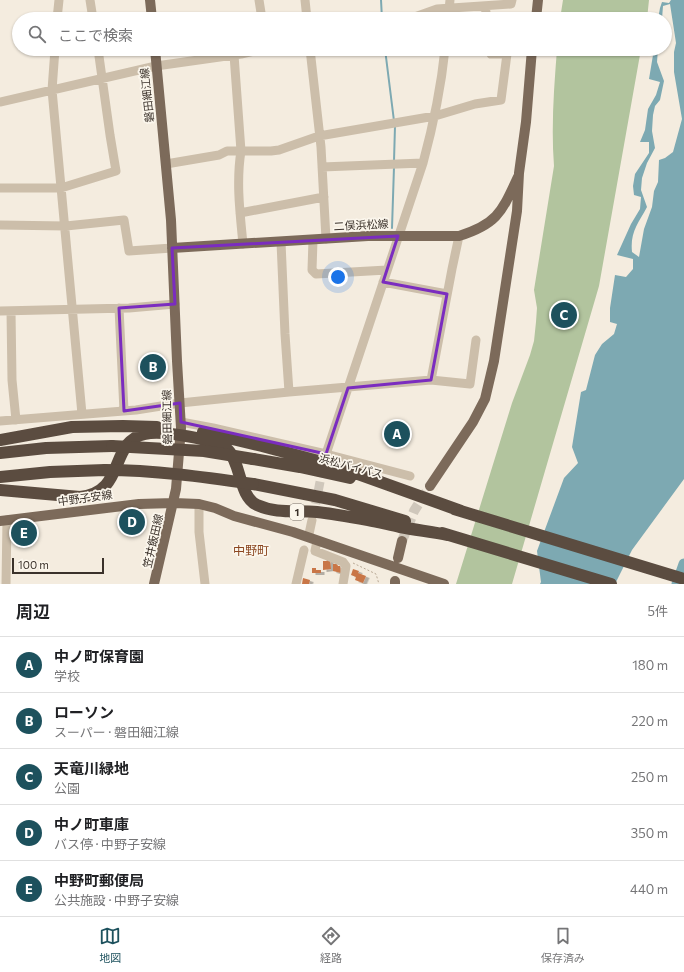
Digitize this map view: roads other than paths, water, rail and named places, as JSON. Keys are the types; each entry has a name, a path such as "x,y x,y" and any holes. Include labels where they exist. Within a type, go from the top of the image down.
{"highway":[{"name":"1","path":"0,440 72,427 123,426 181,429 247,442 333,465 461,511"},
{"name":"1","path":"0,490 80,497 90,496 106,486 124,449 134,439 145,434 162,433 181,429 207,441 220,445 228,450 248,497 255,504 267,509 280,512 322,513 448,535"},
{"name":"浜松バイパス","path":"0,453 46,448 112,446 204,451 300,467 342,476 684,579"},
{"name":"1","path":"0,477 50,472 123,470 203,476 253,484 335,500 611,584"}],"main road":[{"path":"150,0 151,12"},
{"path":"537,12 538,0"},
{"name":"磐田細江線","path":"155,56 171,220 176,304 177,361 181,429 174,503"},
{"name":"二俣浜松線","path":"430,486 473,422 484,399 494,361 517,211 519,173 526,122 531,56"},
{"name":"二俣浜松線","path":"172,248 368,236 459,236 472,232 486,225 499,215 519,173"},
{"path":"174,503 199,504 215,508 234,516 293,532 353,553 421,580 440,583"},
{"name":"中野子安線","path":"3,520 107,507 174,503"},
{"name":"笠井飯田線","path":"154,584 174,503"},
{"path":"398,558 402,541"}],"street":[{"path":"58,12 59,0"},
{"path":"90,0 92,12"},
{"path":"259,0 261,12"},
{"path":"305,0 306,12"},
{"path":"429,12 449,4 485,6 511,4 512,0"},
{"path":"485,6 486,12"},
{"path":"54,56 52,90 66,226 82,414"},
{"path":"0,188 61,188 116,171 99,56"},
{"path":"0,102 156,66 227,56"},
{"path":"234,56 241,150 239,165 240,213 243,244"},
{"path":"311,56 322,167 326,239"},
{"path":"326,454 423,163 435,116 444,56"},
{"path":"166,164 219,154 227,151 279,150 319,136 435,116 475,104 501,100 507,56"},
{"path":"322,167 423,163"},
{"path":"240,213 324,197"},
{"path":"0,225 66,226 124,220 129,251 172,248"},
{"path":"431,380 459,236"},
{"path":"313,240 312,270 316,274 387,270"},
{"path":"281,242 289,392"},
{"path":"383,282 447,294"},
{"path":"0,311 119,308 176,304"},
{"path":"119,308 124,411"},
{"path":"11,311 12,380 16,420"},
{"path":"0,421 124,411 180,403 431,380 470,384 476,340"},
{"path":"181,429 213,428 326,454 410,476"},
{"path":"199,504 199,532 205,584"},
{"path":"3,520 6,584"},
{"path":"309,534 312,520"},
{"path":"317,541 315,551 344,562 346,566 343,584"},
{"path":"296,584 304,550"}],"water":[{"path":"671,0 684,0 684,479 632,550 615,584 540,584 537,551 564,478 578,463 572,447 581,392 586,390 595,355 602,344 614,334 617,324 610,322 610,308 615,275 626,277 633,269 633,259 617,255 631,224 640,209 641,197 634,195 633,186 635,174 649,153 649,142 640,142 645,130 648,109 656,95 660,82 649,79 653,56 657,56 657,62 664,81 660,100 655,106 653,115 652,131 655,148 647,163 642,178 641,190 647,207 635,228 632,239 632,252 639,257 644,229 652,207 654,191 658,182 659,160 665,158 673,152 682,119 674,72 674,52 676,43 670,4 663,6 663,12 659,12 662,2 669,3"}],"waterway":[{"path":"381,0 382,12"},
{"path":"386,56 394,121"},
{"path":"394,161 395,126"},
{"path":"392,228 394,167"},
{"path":"677,584 684,564"}],"tunnel":[{"path":"313,517 323,467"},
{"path":"402,541 414,511 430,486"}],"place":[{"name":"天竜川緑地","path":"564,315"},
{"name":"ローソン","path":"153,367"},
{"name":"中ノ町保育園","path":"397,434"},
{"name":"中ノ町車庫","path":"132,522"},
{"name":"中野町郵便局","path":"24,533"}],"district":[{"name":"中野町","path":"251,551"}]}
